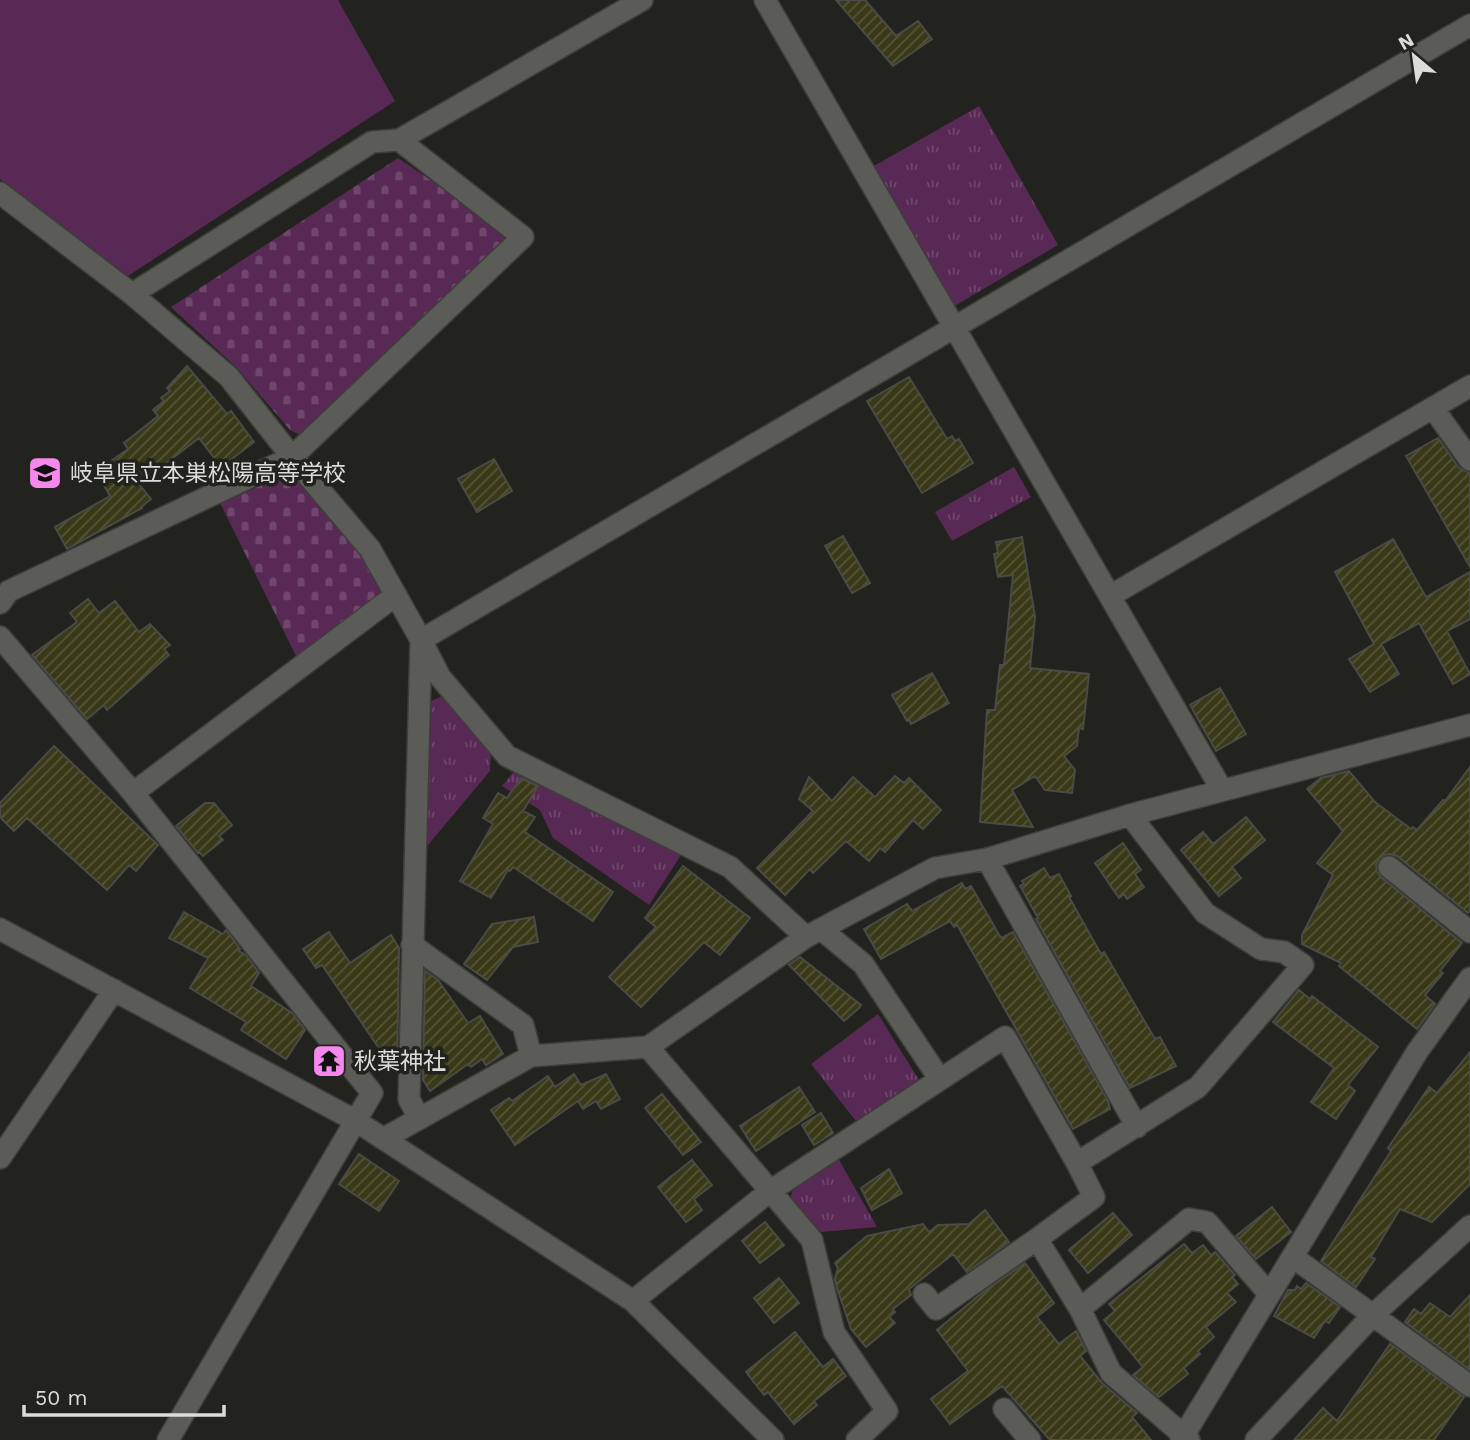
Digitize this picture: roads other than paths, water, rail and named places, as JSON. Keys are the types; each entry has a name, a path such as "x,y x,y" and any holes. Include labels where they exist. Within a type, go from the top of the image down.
{"street":[{"path":"132,293 372,142 399,140 642,0"},
{"path":"765,0 1222,790"},
{"path":"421,640 1470,25"},
{"path":"0,603 9,591 292,457 523,237 399,140"},
{"path":"0,193 132,293 229,377 370,549 440,677 507,756 730,867 813,933 863,964 939,1078"},
{"path":"1110,596 1470,386"},
{"path":"1433,408 1470,460"},
{"path":"133,793 396,595"},
{"path":"0,637 133,793 372,1093 168,1440"},
{"path":"419,1118 409,1099 421,640"},
{"path":"383,1139 531,1056 648,1047 813,933 934,868 987,859 1130,815 1470,725"},
{"path":"1077,1163 1198,1087 1303,965 1284,952 1261,949 1205,914 1130,815"},
{"path":"987,859 1137,1127"},
{"path":"1389,867 1470,932"},
{"path":"0,929 356,1121 633,1301 773,1440"},
{"path":"412,945 523,1025 531,1056"},
{"path":"1037,1239 1080,1309 1111,1374 1184,1439 1417,1052 1470,978"},
{"path":"0,1158 114,990"},
{"path":"633,1301 770,1191 1005,1037 1094,1197 936,1309 924,1294"},
{"path":"648,1047 812,1240 834,1332 887,1411 857,1440"},
{"path":"1080,1309 1189,1219 1207,1222 1269,1294"},
{"path":"1256,1440 1373,1315 1470,1227"},
{"path":"1293,1257 1470,1385"},
{"path":"1004,1409 1030,1440"}],"place":[{"name":"岐阜県立本巣松陽高等学校","path":"45,473"},
{"name":"秋葉神社","path":"329,1061"}]}
